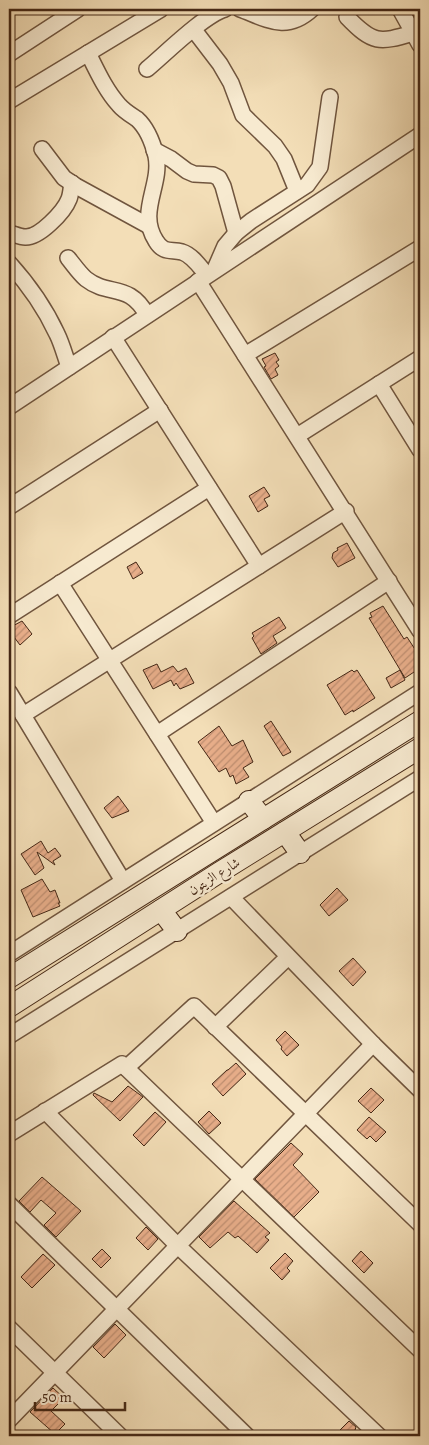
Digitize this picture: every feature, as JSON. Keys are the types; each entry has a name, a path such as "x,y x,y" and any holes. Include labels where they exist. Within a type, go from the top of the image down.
{"main road":[{"name":"شارع الزيتون","path":"9,978 420,721"},
{"name":"شارع الزيتون","path":"9,1007 420,748"},
{"path":"249,801 263,819"},
{"path":"284,832 300,854"},
{"path":"161,910 177,931"}],"street":[{"path":"9,54 78,9"},
{"path":"9,101 161,9"},
{"path":"147,69 218,11 224,9"},
{"path":"240,9 263,19 280,23 292,22 312,9"},
{"path":"347,17 363,34 373,39 417,39 400,9"},
{"path":"194,30 220,64 231,83 243,115 275,146 284,159 297,191"},
{"path":"88,53 119,106 139,121 150,139 154,150 158,175 150,200 149,226 156,242 162,248 172,252 181,252 192,258 207,275 246,355 420,630"},
{"path":"207,275 224,246 236,233 251,221 307,185 320,167 324,127 330,96"},
{"path":"9,407 420,135"},
{"path":"42,149 64,178 149,226"},
{"path":"154,150 171,159 187,171 194,174 213,174 219,178 236,233"},
{"path":"9,236 13,234 24,238 35,235 45,229 69,200 72,183"},
{"path":"246,355 420,248"},
{"path":"68,258 85,278 100,286 131,295 141,305 146,315"},
{"path":"9,264 23,279 57,333 69,367"},
{"path":"113,337 259,566"},
{"path":"297,436 420,358"},
{"path":"379,384 420,450"},
{"path":"9,507 160,410"},
{"path":"9,616 210,488"},
{"path":"22,715 346,511"},
{"path":"157,734 389,581"},
{"path":"60,583 214,823"},
{"path":"9,692 123,881"},
{"path":"9,954 420,692"},
{"path":"9,1036 420,778"},
{"path":"231,897 420,1090"},
{"path":"215,1027 288,957"},
{"path":"126,1068 194,1006 420,1224"},
{"path":"9,1420 373,1044"},
{"path":"9,1134 122,1064 420,1350"},
{"path":"45,1111 178,1246 379,1436"},
{"path":"9,1204 247,1436"},
{"path":"9,1328 120,1436"}],"building":[{"path":"275,353 279,360 276,362 279,366 275,369 278,375 271,379 262,359"},
{"path":"264,487 270,496 264,499 268,506 258,512 249,496"},
{"path":"347,543 355,558 338,567 332,558 333,553 338,550 337,548"},
{"path":"136,562 143,573 133,579 127,567"},
{"path":"383,606 404,639 407,637 420,657 420,668 405,678 369,618 372,617 370,613"},
{"path":"279,617 286,628 273,636 277,643 261,654 252,638 254,636 252,633"},
{"path":"22,621 32,634 20,645 14,637 9,640 9,628"},
{"path":"157,664 161,672 173,666 178,672 186,668 194,683 180,689 176,683 174,686 171,680 153,689 143,670"},
{"path":"352,670 354,672 357,670 375,698 345,715 327,685"},
{"path":"400,670 405,680 391,688 386,678"},
{"path":"271,721 291,752 283,756 264,726"},
{"path":"219,726 232,746 243,740 253,762 243,768 249,777 236,784 233,775 230,777 226,768 219,772 198,742"},
{"path":"118,796 129,811 112,818 104,808"},
{"path":"41,841 48,853 55,848 61,856 53,861 55,865 37,852 44,868 35,875 21,854"},
{"path":"42,879 50,892 55,890 60,906 33,917 21,890"},
{"path":"337,888 348,900 329,916 320,905"},
{"path":"353,958 366,972 353,986 339,971"},
{"path":"285,1031 299,1045 287,1056 276,1040"},
{"path":"236,1063 246,1074 223,1096 212,1084"},
{"path":"128,1086 143,1097 120,1121 93,1095 94,1093 112,1102"},
{"path":"371,1088 384,1100 371,1113 358,1101"},
{"path":"209,1111 221,1123 209,1134 198,1122"},
{"path":"155,1112 166,1122 144,1146 133,1135"},
{"path":"369,1117 386,1132 376,1142 370,1136 367,1139 357,1130"},
{"path":"291,1143 303,1154 293,1165 319,1192 294,1217 255,1179"},
{"path":"42,1177 81,1211 56,1237 44,1225 56,1213 41,1200 30,1212 19,1201"},
{"path":"234,1201 270,1233 265,1237 269,1240 257,1253 238,1236 235,1238 228,1232 210,1248 199,1237"},
{"path":"146,1227 158,1239 148,1250 136,1238"},
{"path":"102,1249 111,1258 101,1268 92,1259"},
{"path":"361,1251 373,1263 364,1273 352,1261"},
{"path":"285,1253 293,1261 287,1268 290,1271 282,1280 270,1268"},
{"path":"43,1254 55,1265 32,1288 21,1277"},
{"path":"115,1324 126,1335 104,1358 93,1347"},
{"path":"53,1388 64,1398 51,1411 65,1424 55,1434 30,1412"},
{"path":"349,1421 356,1427 353,1436 346,1436 339,1431"}]}
